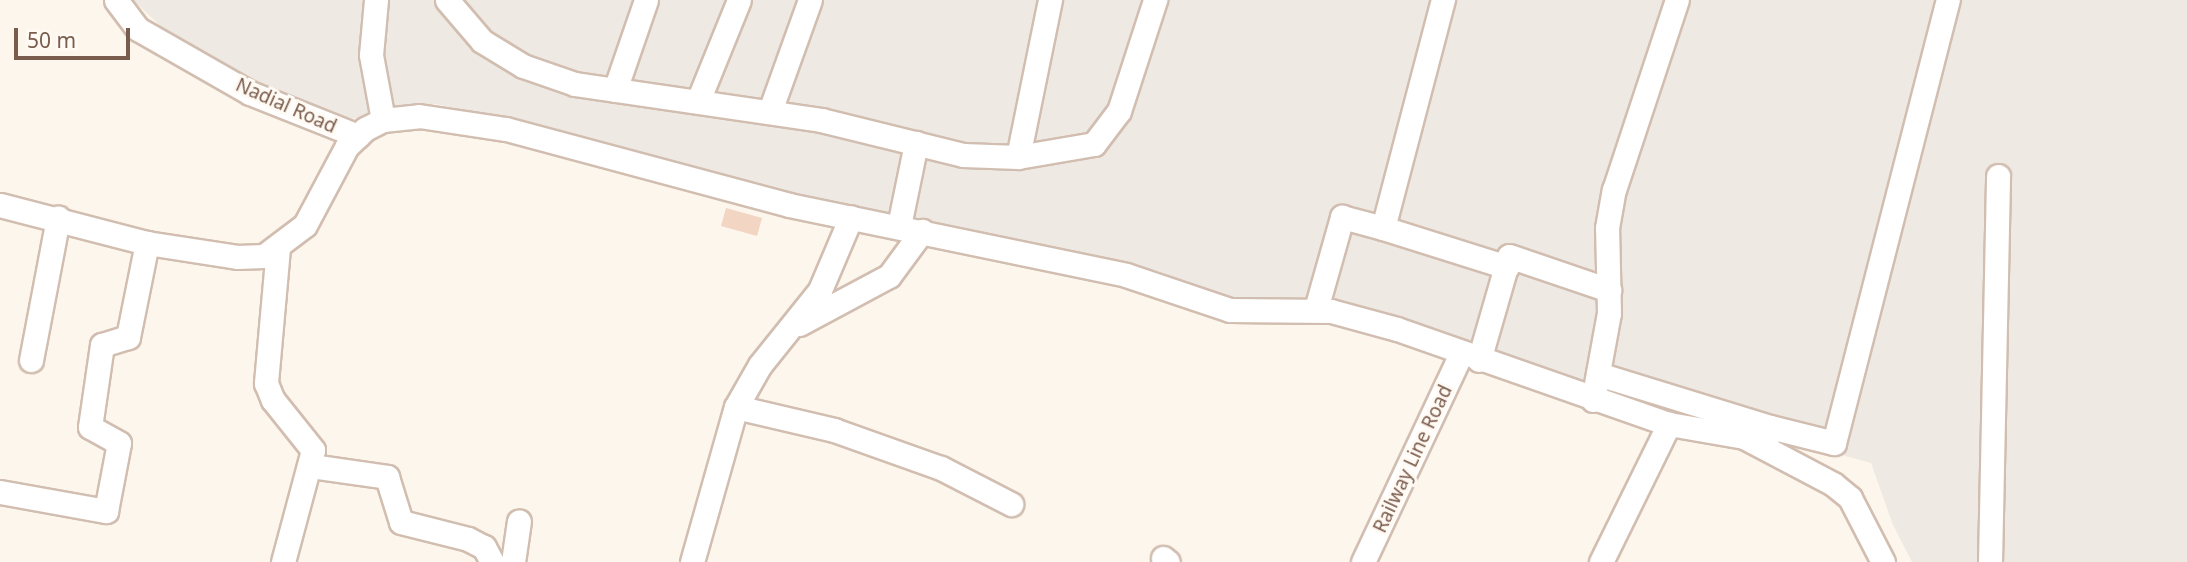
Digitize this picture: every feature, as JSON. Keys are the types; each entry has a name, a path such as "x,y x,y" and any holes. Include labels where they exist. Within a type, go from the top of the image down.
{"street":[{"name":"Nadial Road","path":"116,0 138,29 250,93 358,136"},
{"path":"376,0 371,55 383,120"},
{"path":"447,0 465,10 482,41 523,66 575,83 770,111 963,155 1018,157 1094,144 1119,111 1155,0"},
{"path":"615,90 646,0"},
{"path":"698,101 739,0"},
{"path":"770,111 810,0"},
{"path":"1018,157 1049,0"},
{"path":"1383,228 1403,140 1443,0"},
{"path":"1593,400 1609,290 1607,228 1614,190 1677,0"},
{"path":"0,205 147,243 237,257 264,256 305,225 347,146 358,136 383,120 419,116 506,129 789,205 1126,275 1230,310 1316,309 1397,329 1593,400 1670,424 1834,443 1948,0"},
{"path":"789,329 889,276 911,229 916,144"},
{"path":"1990,562 1998,176"},
{"path":"692,562 736,407 760,365 827,278 851,217"},
{"path":"31,360 58,218"},
{"path":"1316,309 1342,218 1507,267 1510,256 1609,290"},
{"path":"0,492 106,511 118,443 90,428 102,345 128,337 147,243"},
{"path":"278,248 266,383 273,400 313,450 311,466 283,562"},
{"name":"Railway Line Road","path":"1363,562 1470,357 1507,267"},
{"path":"1598,374 1767,437 1850,498 1882,562"},
{"path":"736,407 834,430 941,468 1011,503"},
{"path":"1601,562 1670,424"},
{"path":"311,466 387,477 401,522 468,539 484,547 492,562"},
{"path":"513,562 519,521"}],"shaded area":[{"path":"133,0 2187,0 2187,562 1912,562 1893,525 1871,463 1629,396 1317,297 1223,299 1159,271 726,179 573,134 436,104 339,121 193,57"}],"building":[{"path":"726,208 762,218 757,236 721,226"}]}
